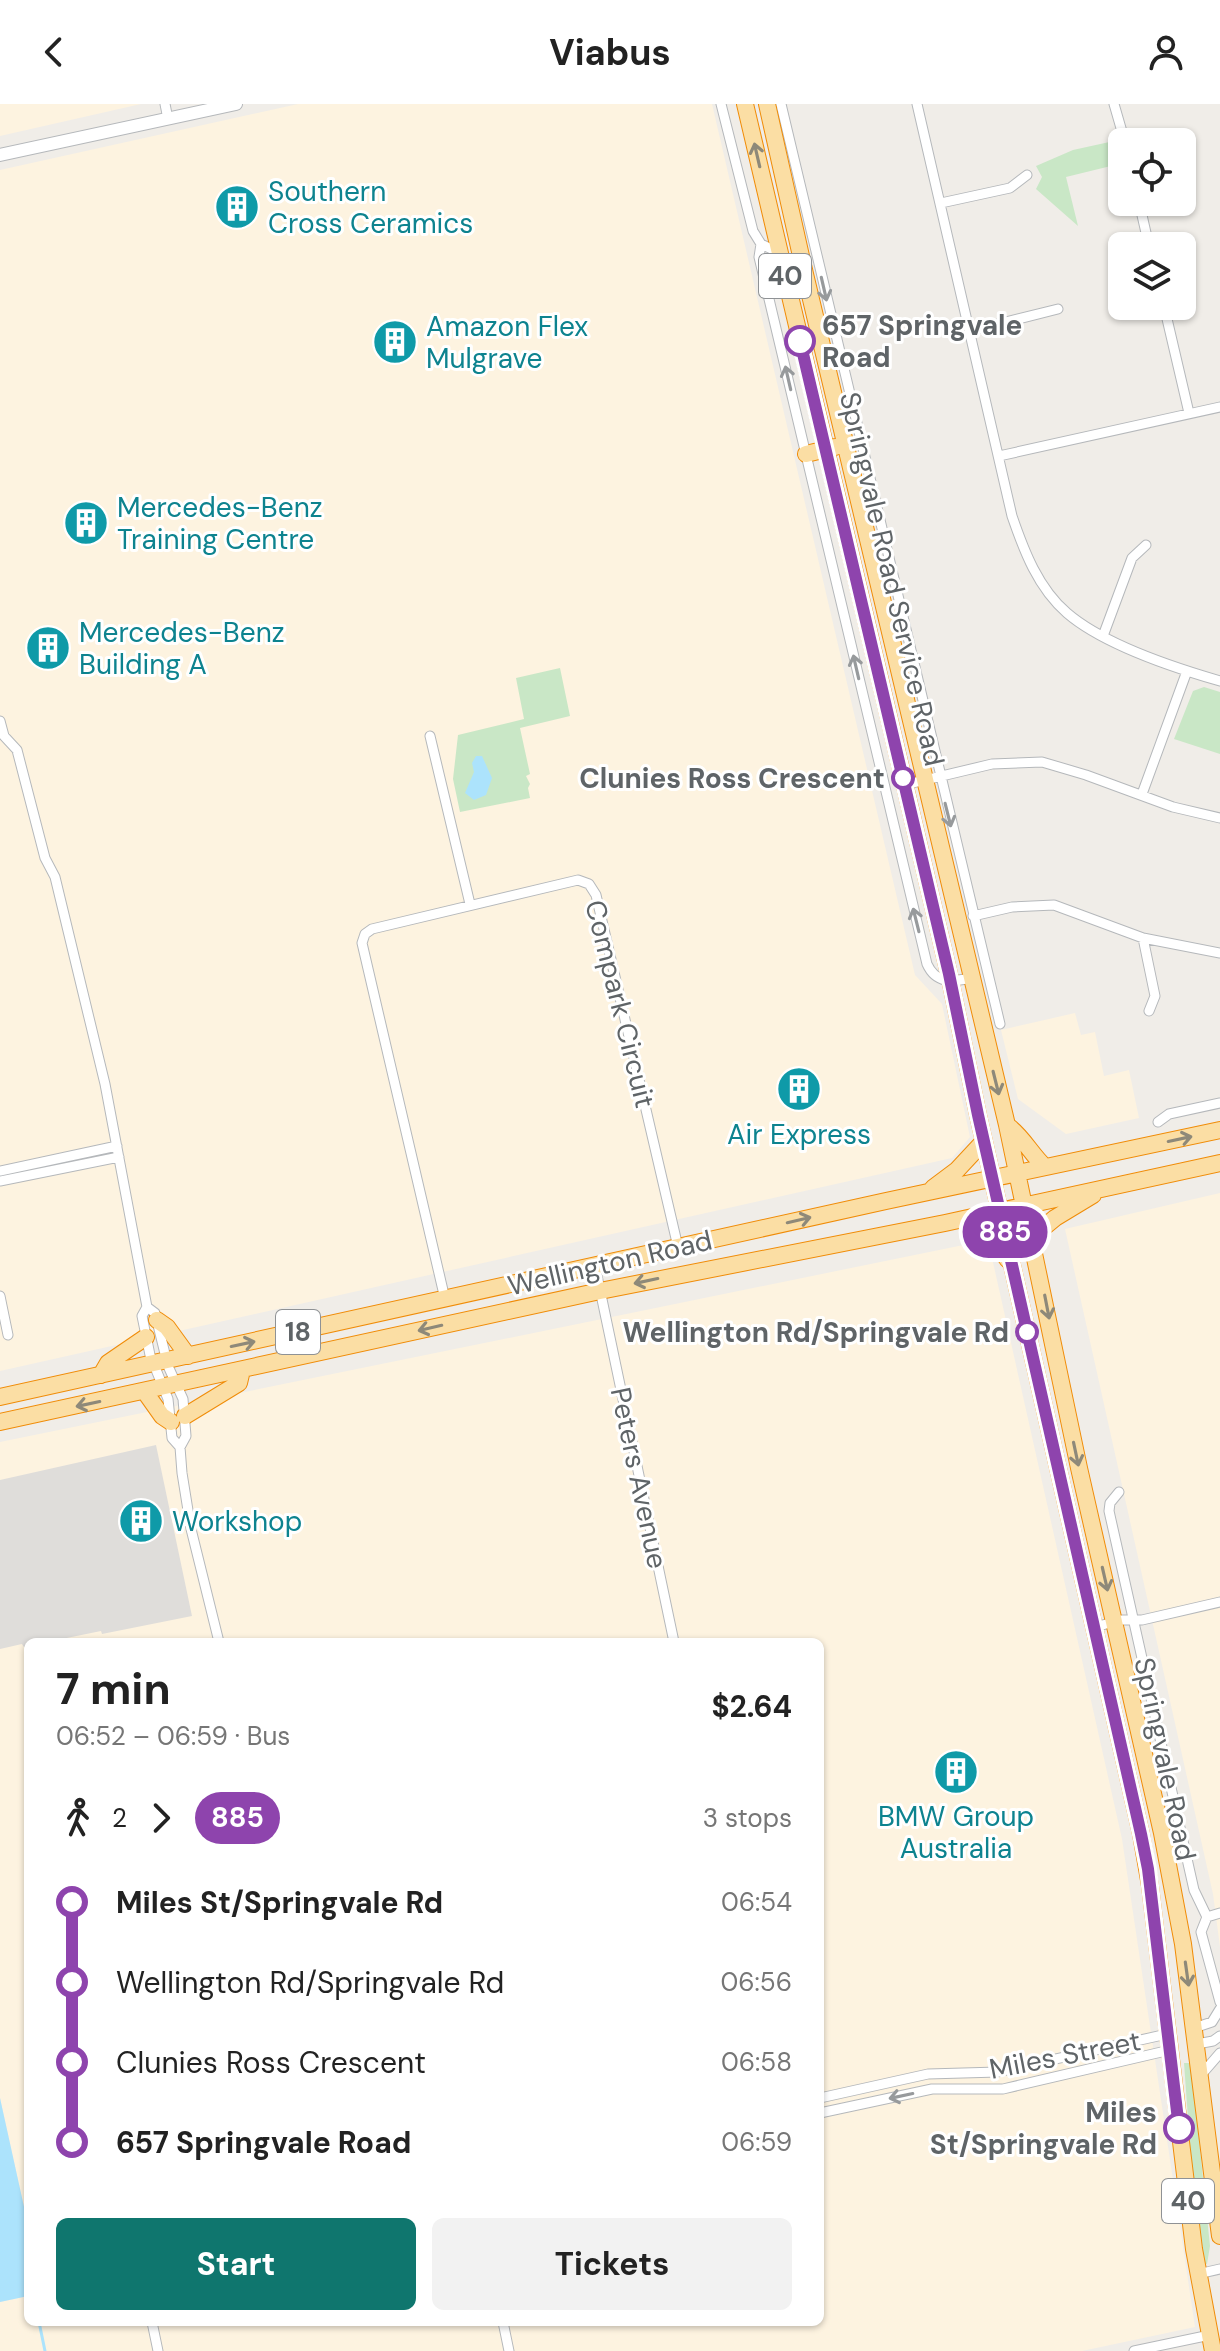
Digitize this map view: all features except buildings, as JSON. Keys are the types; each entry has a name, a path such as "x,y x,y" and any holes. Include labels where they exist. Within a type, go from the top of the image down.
{"highway":[{"name":"Springvale Road","path":"745,104 951,982 1148,1869 1198,2274 1212,2343"},
{"name":"Springvale Road","path":"767,104 796,202 845,445 872,524 932,778 971,978 1032,1237 1171,1879 1196,2036 1220,2236"},
{"path":"770,209 796,202"},
{"path":"806,454 845,445"},
{"path":"1007,1125 1045,1167"},
{"name":"Wellington Road","path":"0,1397 1220,1130"},
{"path":"928,1192 957,1170 984,1141"},
{"name":"Wellington Road","path":"0,1422 600,1291 970,1218 1220,1163"},
{"path":"1032,1237 1055,1218 1104,1188"},
{"path":"970,1218 989,1234 1012,1265"},
{"path":"152,1314 167,1327 188,1356"},
{"path":"101,1375 108,1363 146,1337"},
{"path":"145,1392 162,1416 178,1419 239,1383 242,1370"},
{"path":"1169,2042 1196,2036"}],"street":[{"path":"165,104 168,119"},
{"path":"0,155 236,104"},
{"path":"721,104 753,231 761,244 780,253"},
{"name":"Springvale Road Service Road","path":"781,104 796,202 872,524"},
{"path":"917,104 1012,516 1025,554 1047,590 1067,613 1103,636 1187,671 1220,681"},
{"path":"1114,104 1121,128"},
{"path":"941,203 1010,188 1027,175"},
{"path":"761,244 759,257 806,454"},
{"path":"772,310 789,290"},
{"path":"970,331 1058,309"},
{"path":"1167,320 1189,413"},
{"path":"999,456 1220,407"},
{"name":"Springvale Road Service Road","path":"806,454 927,964 939,980 951,982"},
{"path":"1103,636 1132,558 1146,545"},
{"path":"1142,794 1187,671"},
{"path":"0,721 4,736 17,750 45,858 55,877 117,1146 160,1362"},
{"path":"430,736 470,904"},
{"path":"904,785 992,764 1042,762 1173,807 1220,818"},
{"name":"Springvale Road Service Road","path":"932,778 973,916 1000,1024"},
{"name":"Compark Circuit","path":"445,1299 362,943 365,934 372,929 470,904 578,880 589,884 596,895 678,1247"},
{"path":"973,916 1012,907 1054,905 1143,938 1220,953"},
{"path":"1143,938 1155,996 1149,1011"},
{"path":"951,982 971,978"},
{"path":"981,1022 995,1007"},
{"path":"1158,1122 1169,1114 1217,1103"},
{"path":"0,1171 117,1146"},
{"path":"0,1181 119,1157"},
{"name":"Peters Avenue","path":"595,1266 673,1638"},
{"path":"0,1296 8,1335"},
{"path":"152,1314 142,1316 146,1337 171,1386 178,1419 186,1436 180,1447 182,1473 191,1529 218,1638"},
{"path":"171,1386 178,1419 172,1438 180,1447"},
{"name":"Springvale Road","path":"1119,1492 1110,1503 1109,1511 1194,1890 1207,1917 1201,1932 1220,2002"},
{"path":"1095,1627 1220,1602"},
{"path":"1207,1917 1220,1913"},
{"path":"1196,2036 1212,2022 1220,2009"},
{"path":"1196,2036 1220,2036"},
{"name":"Miles Street","path":"824,2097 928,2074 998,2072 1098,2049 1169,2042"},
{"name":"Miles Street","path":"824,2112 932,2089 1003,2089 1101,2066 1169,2042"},
{"path":"1098,2049 1101,2066"},
{"path":"1201,2075 1220,2053"},
{"path":"928,2074 932,2089"},
{"path":"865,2088 868,2103"},
{"path":"1198,2274 1220,2269"},
{"path":"153,2326 158,2351"},
{"path":"504,2326 509,2351"},
{"path":"1134,2351 1212,2343"}],"shaded area":[{"path":"0,104 141,104 0,136"},
{"path":"298,104 712,104 915,975 942,1004 970,1137 952,1158 0,1371 0,170"},
{"path":"1075,1013 1081,1035 1095,1032 1104,1076 1129,1070 1139,1118 1066,1134 1018,1099 1001,1030"},
{"path":"1220,1193 1220,1947 1213,1894 1065,1229"},
{"path":"988,1240 1122,1839 1195,2327 1082,2351 0,2351 0,2302 24,2297 24,2326 824,2326 824,1638 24,1638 24,2207 0,2098 0,1442"},
{"path":"156,1445 192,1616 102,1634 101,1631 67,1638 24,1638 24,1647 22,1644 0,1649 0,1480"}],"green space":[{"path":"1108,142 1108,167 1066,177 1078,226 1036,189 1042,177 1036,166 1073,150"},
{"path":"560,668 570,716 520,728 530,774 526,776 530,784 530,798 460,812 453,779 458,735 524,719 516,678"},
{"path":"1204,687 1220,692 1220,754 1174,739 1193,691"},
{"path":"1184,2063 1189,2063 1192,2071 1210,2246 1207,2264 1203,2263 1193,2188"}],"water":[{"path":"476,756 482,756 492,778 486,795 474,800 465,793 474,772 472,763"},
{"path":"0,2098 24,2207 24,2297 0,2302"}],"waterway":[{"path":"40,2326 45,2351"}],"bus line":[{"name":"885","path":"800,341 949,974 978,1115 1141,1834 1148,1869 1179,2128"}],"place":[{"name":"Southern Cross Ceramics","path":"237,207"},
{"name":"657 Springvale Road","path":"800,341"},
{"name":"Amazon Flex Mulgrave","path":"395,342"},
{"name":"Mercedes-Benz Training Centre","path":"86,523"},
{"name":"Mercedes-Benz Building A","path":"48,648"},
{"name":"Clunies Ross Crescent","path":"903,778"},
{"name":"Air Express","path":"799,1089"},
{"name":"Wellington Rd/Springvale Rd","path":"1027,1332"},
{"name":"Workshop","path":"141,1521"},
{"name":"BMW Group Australia","path":"956,1772"},
{"name":"Miles St/Springvale Rd","path":"1179,2128"}]}
